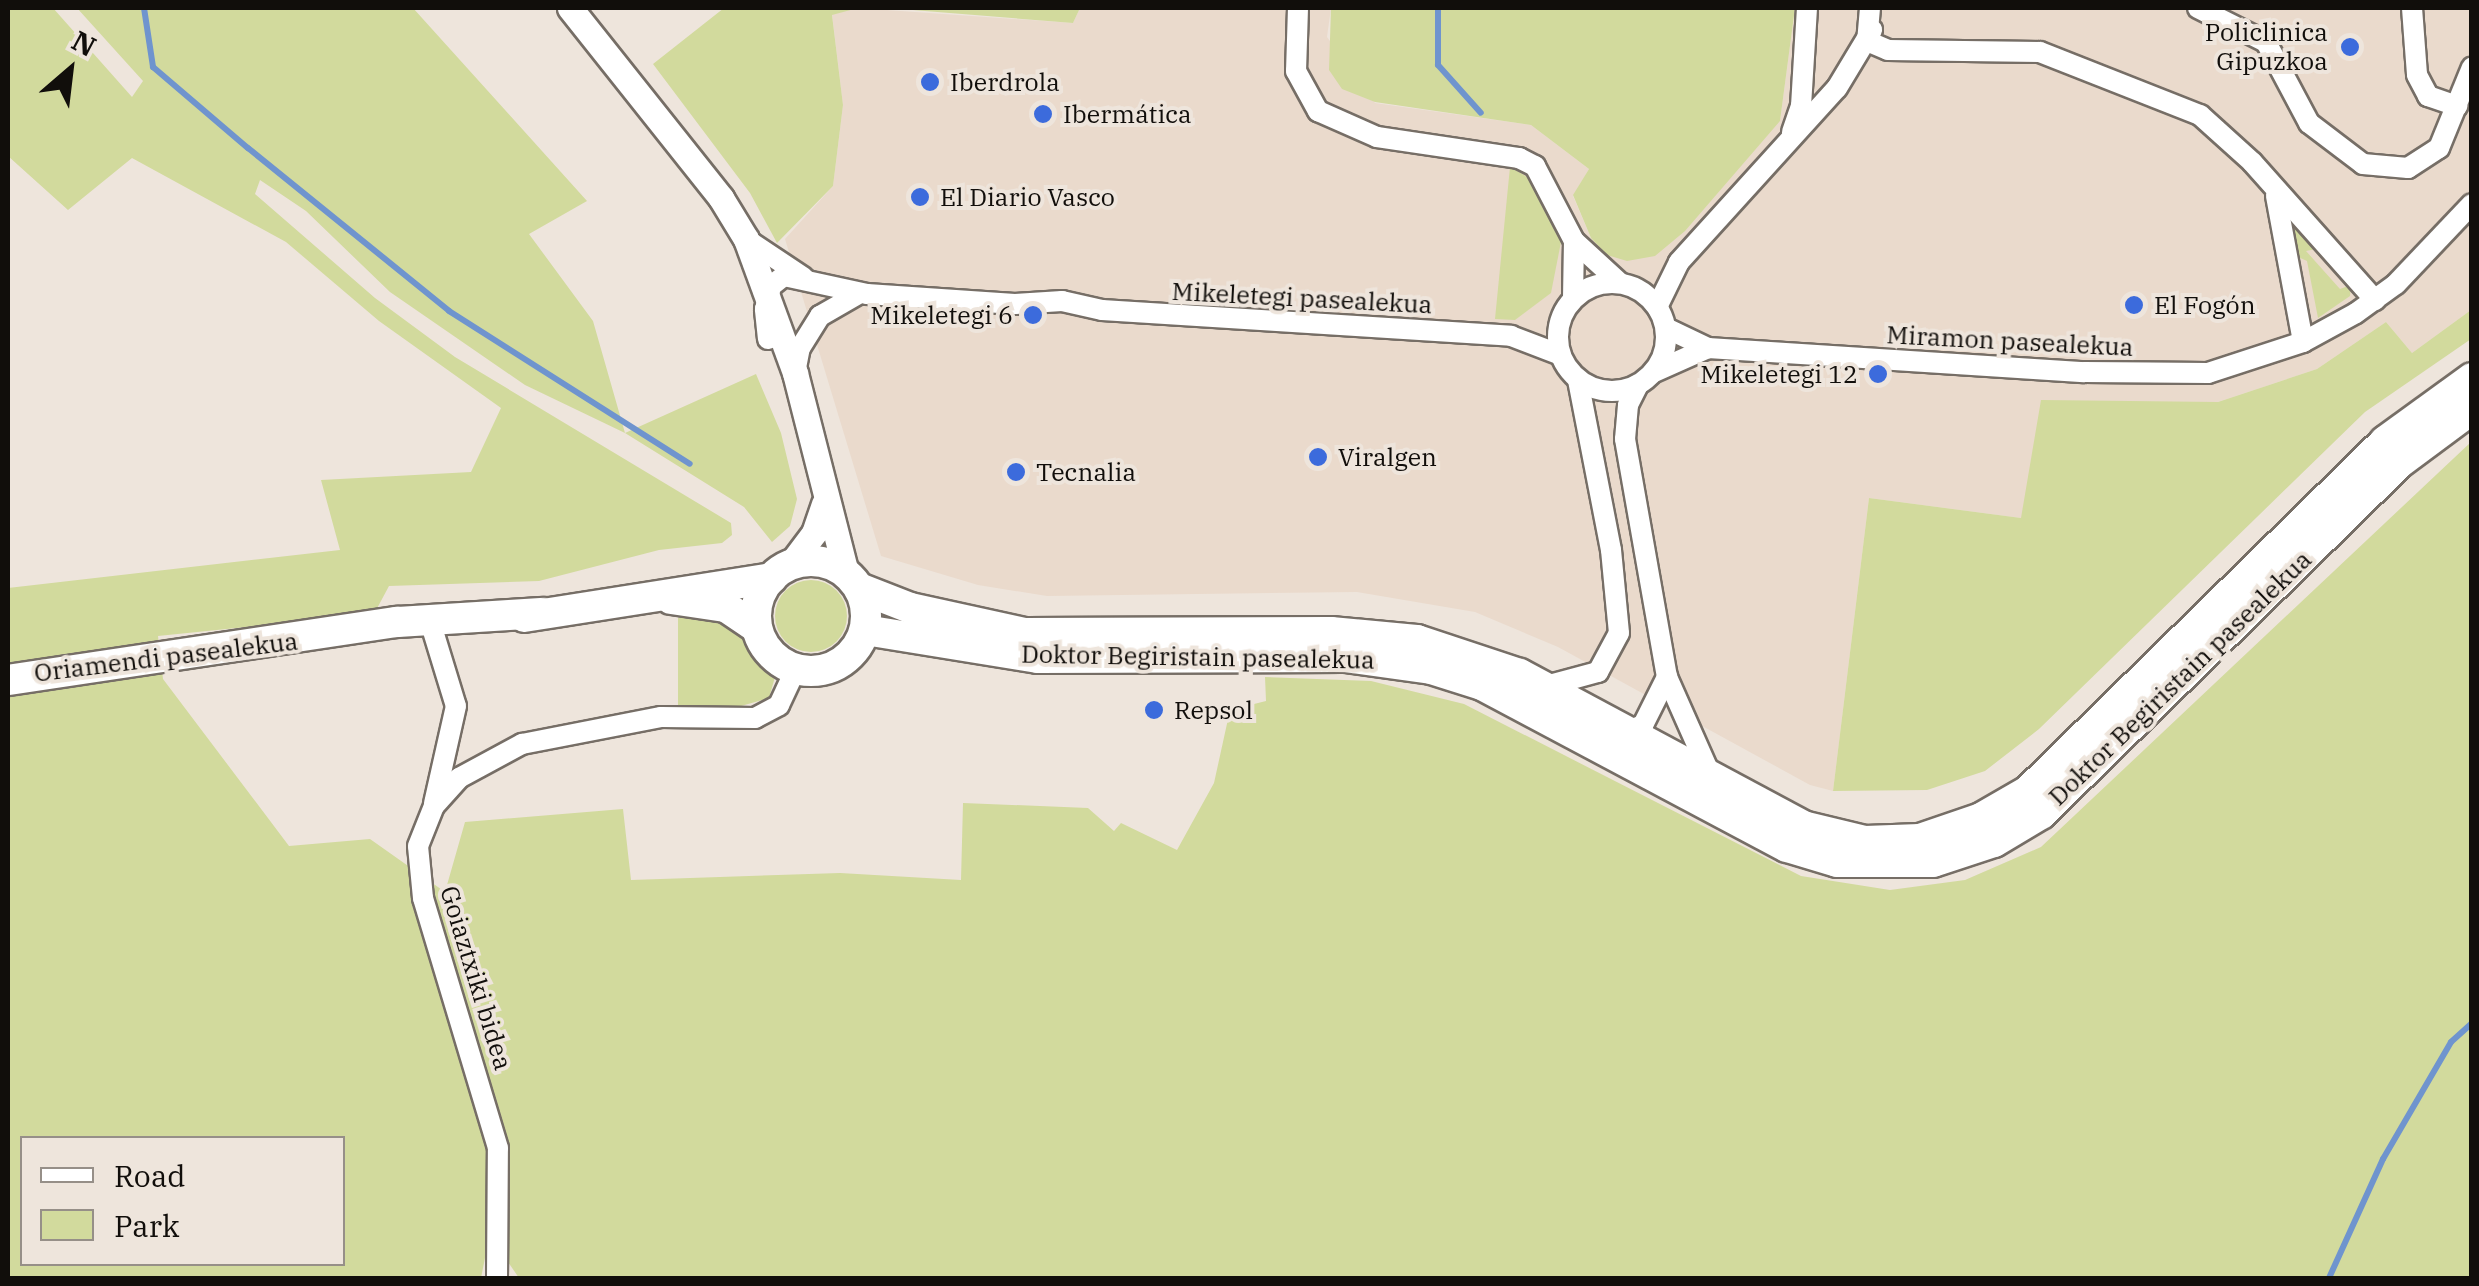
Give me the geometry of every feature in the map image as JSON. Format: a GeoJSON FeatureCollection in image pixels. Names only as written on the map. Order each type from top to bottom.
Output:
{"type":"FeatureCollection","features":[{"type":"Feature","properties":{"kind":"main road","name":"Doktor Begiristain pasealekua"},"geometry":{"type":"LineString","coordinates":[[865,630],[894,630],[1038,658],[1390,661],[1534,697],[1630,733],[1803,826],[1866,841],[1920,838],[1982,818],[2048,774],[2384,441],[2472,378]]}},
{"type":"Feature","properties":{"kind":"main road","name":"Doktor Begiristain pasealekua"},"geometry":{"type":"LineString","coordinates":[[1534,697],[1786,848],[1837,862],[1888,866],[1948,857],[1994,842],[2041,814],[2398,464],[2472,409]]}},
{"type":"Feature","properties":{"kind":"main road"},"geometry":{"type":"LineString","coordinates":[[757,628],[760,595],[781,572],[819,561],[910,608],[1025,633],[1330,632],[1417,640],[1466,652],[1534,697]]}},
{"type":"Feature","properties":{"kind":"main road","name":"Oriamendi pasealekua"},"geometry":{"type":"LineString","coordinates":[[8,680],[78,664],[325,637],[433,631],[664,598],[691,586],[781,572]]}},
{"type":"Feature","properties":{"kind":"main road"},"geometry":{"type":"LineString","coordinates":[[664,598],[726,607],[757,628],[774,657],[796,669],[835,666],[865,630],[853,581]]}},
{"type":"Feature","properties":{"kind":"main road","name":"Oriamendi pasealekua"},"geometry":{"type":"LineString","coordinates":[[325,637],[451,616],[542,613]]}},
{"type":"Feature","properties":{"kind":"street"},"geometry":{"type":"LineString","coordinates":[[552,8],[723,227],[768,339],[779,379],[801,416]]}},
{"type":"Feature","properties":{"kind":"street"},"geometry":{"type":"LineString","coordinates":[[570,8],[746,239],[795,373],[801,416],[824,504],[853,581]]}},
{"type":"Feature","properties":{"kind":"street"},"geometry":{"type":"LineString","coordinates":[[1298,8],[1296,71],[1318,111],[1376,136],[1519,158],[1543,178],[1574,241],[1658,307],[1666,328],[1646,378],[1628,405],[1626,439],[1667,677],[1712,778]]}},
{"type":"Feature","properties":{"kind":"street"},"geometry":{"type":"LineString","coordinates":[[1789,138],[1801,106],[1806,8]]}},
{"type":"Feature","properties":{"kind":"street"},"geometry":{"type":"LineString","coordinates":[[1867,40],[1870,8]]}},
{"type":"Feature","properties":{"kind":"street"},"geometry":{"type":"LineString","coordinates":[[1658,307],[1680,262],[1837,88],[1883,8]]}},
{"type":"Feature","properties":{"kind":"street"},"geometry":{"type":"LineString","coordinates":[[2198,8],[2266,42],[2309,123],[2363,164],[2408,168],[2424,161],[2438,148],[2472,67]]}},
{"type":"Feature","properties":{"kind":"street"},"geometry":{"type":"LineString","coordinates":[[2412,8],[2417,74],[2428,96],[2457,106]]}},
{"type":"Feature","properties":{"kind":"street"},"geometry":{"type":"LineString","coordinates":[[1867,40],[1888,50],[2040,52],[2200,115],[2252,162],[2276,194],[2375,300]]}},
{"type":"Feature","properties":{"kind":"street"},"geometry":{"type":"LineString","coordinates":[[2276,194],[2303,342]]}},
{"type":"Feature","properties":{"kind":"street","name":"Miramon pasealekua"},"geometry":{"type":"LineString","coordinates":[[1666,328],[1708,348],[2178,376],[2252,362],[2303,342],[2375,300],[2472,204]]}},
{"type":"Feature","properties":{"kind":"street","name":"Mikeletegi pasealekua"},"geometry":{"type":"LineString","coordinates":[[746,239],[808,280],[860,293],[1035,305],[1062,300],[1090,309],[1511,336],[1560,355]]}},
{"type":"Feature","properties":{"kind":"street"},"geometry":{"type":"LineString","coordinates":[[1534,697],[1598,672],[1619,633],[1611,550],[1578,380],[1560,355],[1574,241]]}},
{"type":"Feature","properties":{"kind":"street"},"geometry":{"type":"LineString","coordinates":[[1568,306],[1587,288],[1626,284],[1680,262]]}},
{"type":"Feature","properties":{"kind":"street"},"geometry":{"type":"LineString","coordinates":[[768,339],[770,297],[784,276],[808,280]]}},
{"type":"Feature","properties":{"kind":"street"},"geometry":{"type":"LineString","coordinates":[[795,373],[800,348],[820,316],[860,293]]}},
{"type":"Feature","properties":{"kind":"street","name":"Mikeletegi pasealekua"},"geometry":{"type":"LineString","coordinates":[[1511,336],[1568,306]]}},
{"type":"Feature","properties":{"kind":"street","name":"Miramon pasealekua"},"geometry":{"type":"LineString","coordinates":[[1646,378],[1708,348]]}},
{"type":"Feature","properties":{"kind":"street"},"geometry":{"type":"LineString","coordinates":[[1578,380],[1608,391],[1646,378]]}},
{"type":"Feature","properties":{"kind":"street"},"geometry":{"type":"LineString","coordinates":[[781,572],[814,533],[824,504]]}},
{"type":"Feature","properties":{"kind":"street"},"geometry":{"type":"LineString","coordinates":[[433,631],[456,706],[434,806]]}},
{"type":"Feature","properties":{"kind":"street","name":"Goiaztxiki bidea"},"geometry":{"type":"LineString","coordinates":[[498,1278],[498,1148],[424,898],[418,846],[434,806],[459,778],[522,744],[661,717],[754,718],[780,704],[796,669]]}},
{"type":"Feature","properties":{"kind":"street"},"geometry":{"type":"LineString","coordinates":[[1630,733],[1644,726],[1667,677]]}},
{"type":"Feature","properties":{"kind":"shaded area"},"geometry":{"type":"Polygon","coordinates":[[[858,8],[1073,23],[1080,8],[1331,8],[1327,37],[1375,103],[1531,125],[1589,169],[1573,196],[1591,238],[1780,121],[1795,8],[2471,8],[2471,310],[2412,353],[2386,322],[2317,369],[2218,402],[2151,405],[2021,518],[1869,498],[1833,791],[1810,785],[1558,647],[1475,612],[1357,592],[1047,596],[978,585],[881,556],[785,239],[833,186],[843,105],[832,14],[858,8]]]}},
{"type":"Feature","properties":{"kind":"green space"},"geometry":{"type":"Polygon","coordinates":[[[8,8],[53,8],[132,97],[143,81],[77,8],[413,8],[587,201],[529,234],[593,321],[625,433],[525,385],[390,292],[306,211],[260,180],[255,194],[375,298],[455,357],[731,523],[732,535],[722,543],[659,550],[539,581],[389,586],[374,614],[158,636],[163,679],[289,846],[370,839],[445,892],[465,822],[623,809],[631,880],[840,873],[961,880],[963,803],[1088,808],[1114,831],[1121,823],[1177,850],[1214,783],[1230,710],[1266,701],[1265,677],[1371,681],[1464,704],[1801,876],[1890,890],[1965,880],[2041,847],[2471,442],[2471,1278],[519,1278],[506,1259],[486,1253],[481,1278],[8,1278],[8,588],[340,550],[321,480],[471,472],[501,408],[379,321],[286,242],[132,158],[68,210],[8,156],[8,8]]]}},
{"type":"Feature","properties":{"kind":"green space"},"geometry":{"type":"Polygon","coordinates":[[[724,8],[858,8],[832,15],[843,105],[833,186],[777,243],[750,193],[653,64],[724,8]]]}},
{"type":"Feature","properties":{"kind":"green space"},"geometry":{"type":"Polygon","coordinates":[[[888,8],[1080,8],[1073,23],[888,8]]]}},
{"type":"Feature","properties":{"kind":"green space"},"geometry":{"type":"Polygon","coordinates":[[[1331,8],[1795,8],[1780,121],[1685,231],[1655,256],[1627,261],[1607,255],[1591,238],[1573,195],[1589,169],[1531,125],[1375,102],[1342,89],[1329,70],[1331,8]]]}},
{"type":"Feature","properties":{"kind":"green space"},"geometry":{"type":"Polygon","coordinates":[[[1510,167],[1534,181],[1561,242],[1551,293],[1515,320],[1495,319],[1510,167]]]}},
{"type":"Feature","properties":{"kind":"green space"},"geometry":{"type":"Polygon","coordinates":[[[2292,224],[2316,249],[2306,251],[2340,289],[2351,285],[2350,296],[2318,318],[2307,261],[2294,255],[2292,224]]]}},
{"type":"Feature","properties":{"kind":"green space"},"geometry":{"type":"Polygon","coordinates":[[[2471,310],[2471,339],[2365,412],[2039,729],[1985,771],[1927,790],[1833,791],[1869,498],[2021,518],[2041,400],[2218,402],[2317,369],[2386,322],[2412,353],[2471,310]]]}},
{"type":"Feature","properties":{"kind":"green space"},"geometry":{"type":"Polygon","coordinates":[[[756,374],[781,433],[797,499],[790,526],[772,542],[744,507],[625,433],[756,374]]]}},
{"type":"Feature","properties":{"kind":"green space"},"geometry":{"type":"Polygon","coordinates":[[[811,580],[825,582],[837,590],[845,602],[845,630],[837,642],[825,650],[811,652],[797,650],[785,642],[777,630],[775,616],[777,602],[785,590],[797,582],[811,580]]]}},
{"type":"Feature","properties":{"kind":"green space"},"geometry":{"type":"Polygon","coordinates":[[[696,614],[726,622],[742,638],[775,677],[769,698],[734,708],[678,705],[678,618],[696,614]]]}},
{"type":"Feature","properties":{"kind":"waterway"},"geometry":{"type":"LineString","coordinates":[[144,8],[153,67],[248,148],[449,311],[690,464]]}},
{"type":"Feature","properties":{"kind":"waterway"},"geometry":{"type":"LineString","coordinates":[[1438,8],[1438,65],[1481,113]]}},
{"type":"Feature","properties":{"kind":"waterway"},"geometry":{"type":"LineString","coordinates":[[2329,1278],[2383,1159],[2451,1042],[2472,1023]]}},
{"type":"Feature","properties":{"kind":"place","name":"Policlinica Gipuzkoa"},"geometry":{"type":"Point","coordinates":[2350,47]}},
{"type":"Feature","properties":{"kind":"place","name":"Iberdrola"},"geometry":{"type":"Point","coordinates":[930,82]}},
{"type":"Feature","properties":{"kind":"place","name":"Ibermática"},"geometry":{"type":"Point","coordinates":[1043,114]}},
{"type":"Feature","properties":{"kind":"place","name":"El Diario Vasco"},"geometry":{"type":"Point","coordinates":[920,197]}},
{"type":"Feature","properties":{"kind":"place","name":"El Fogón"},"geometry":{"type":"Point","coordinates":[2134,305]}},
{"type":"Feature","properties":{"kind":"place","name":"Mikeletegi 6"},"geometry":{"type":"Point","coordinates":[1033,315]}},
{"type":"Feature","properties":{"kind":"place","name":"Mikeletegi 12"},"geometry":{"type":"Point","coordinates":[1878,374]}},
{"type":"Feature","properties":{"kind":"place","name":"Viralgen"},"geometry":{"type":"Point","coordinates":[1318,457]}},
{"type":"Feature","properties":{"kind":"place","name":"Tecnalia"},"geometry":{"type":"Point","coordinates":[1016,472]}},
{"type":"Feature","properties":{"kind":"place","name":"Repsol"},"geometry":{"type":"Point","coordinates":[1154,710]}}]}
